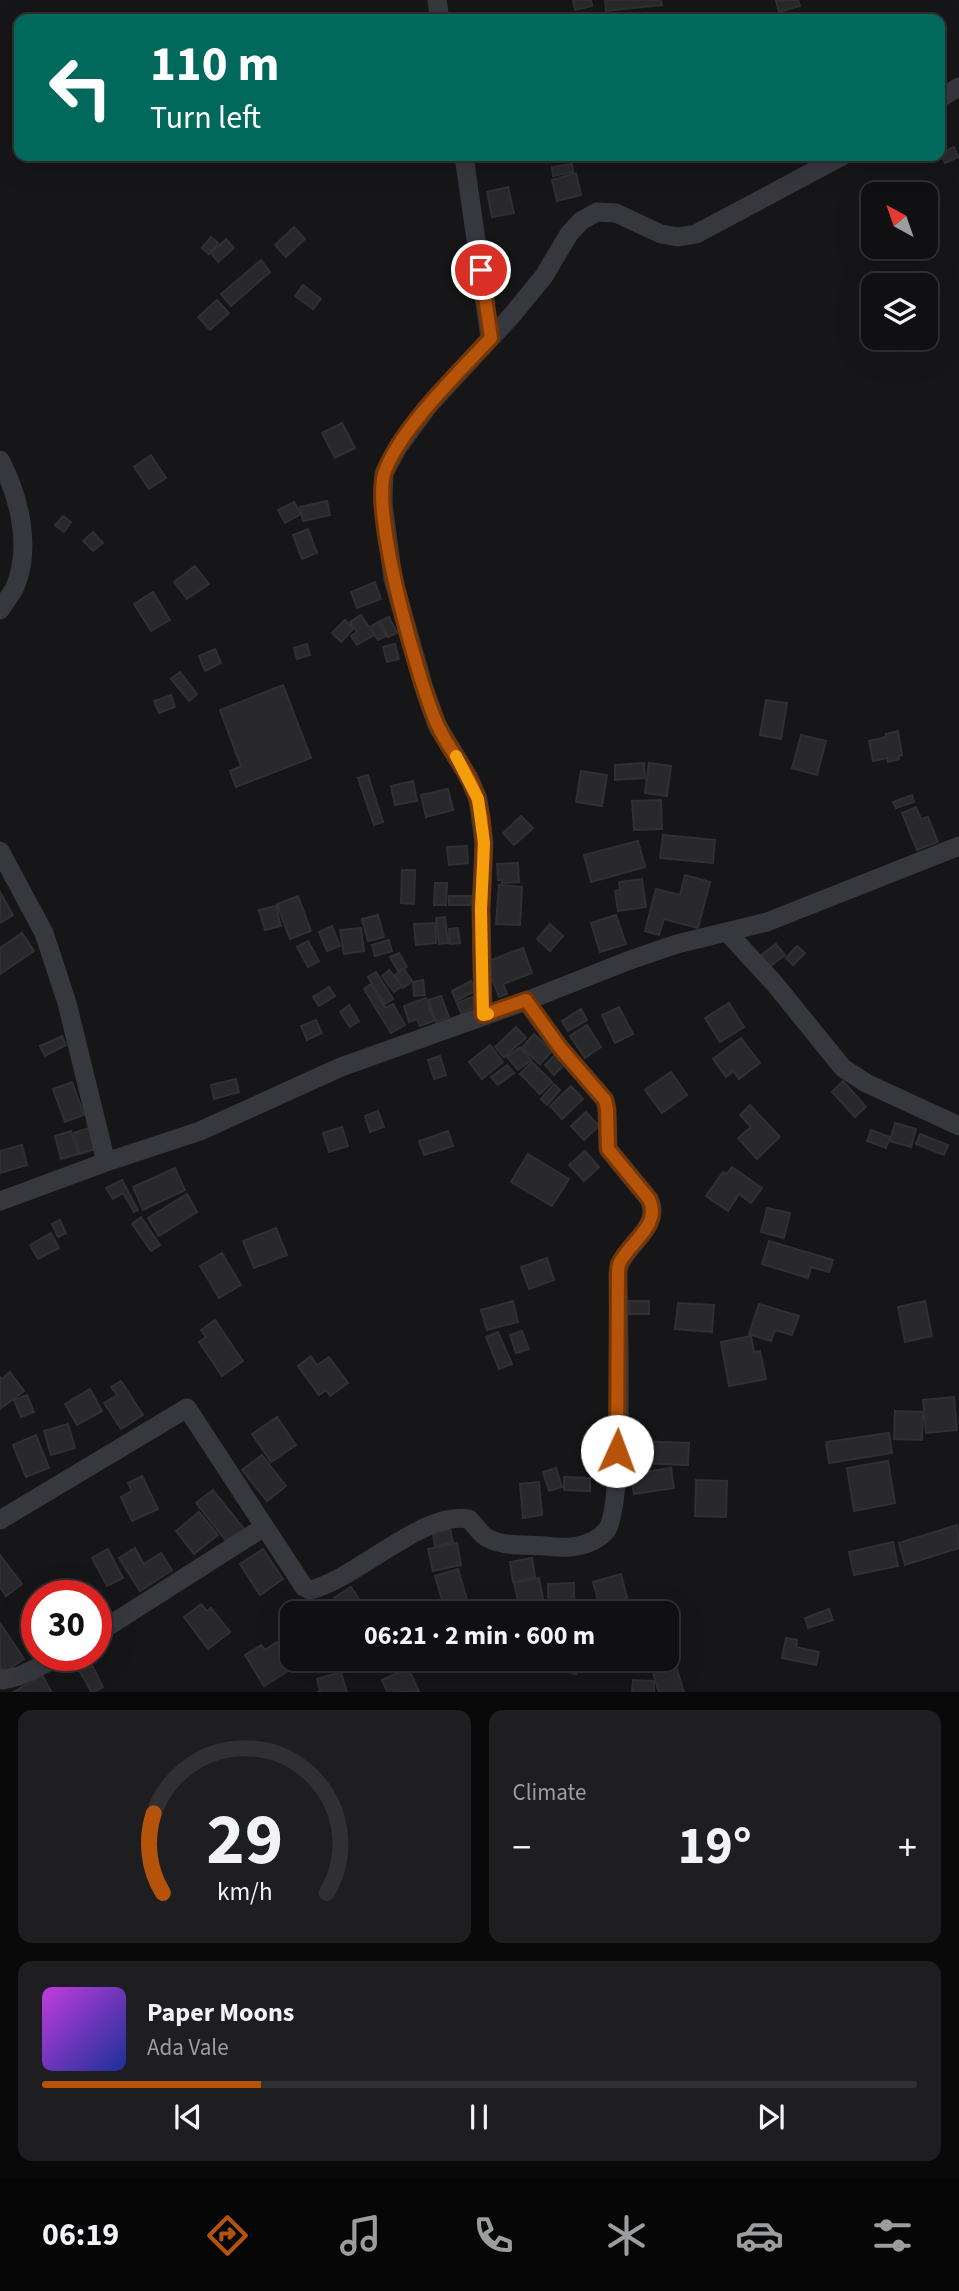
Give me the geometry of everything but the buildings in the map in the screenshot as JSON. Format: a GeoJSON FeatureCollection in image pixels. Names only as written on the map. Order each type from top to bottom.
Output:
{"type":"FeatureCollection","features":[{"type":"Feature","properties":{"kind":"street"},"geometry":{"type":"LineString","coordinates":[[465,161],[491,338]]}},
{"type":"Feature","properties":{"kind":"street"},"geometry":{"type":"LineString","coordinates":[[483,1015],[481,909],[484,843],[478,799],[469,778],[437,725],[424,688],[393,579],[383,503],[384,473],[398,447],[429,405],[544,276],[569,234],[581,221],[597,212],[616,213],[661,234],[678,237],[696,234],[833,161]]}},
{"type":"Feature","properties":{"kind":"street"},"geometry":{"type":"LineString","coordinates":[[0,460],[12,483],[23,548],[15,586],[0,610]]}},
{"type":"Feature","properties":{"kind":"street"},"geometry":{"type":"LineString","coordinates":[[0,1201],[106,1161],[200,1131],[341,1067],[677,944],[767,922],[959,846]]}},
{"type":"Feature","properties":{"kind":"street"},"geometry":{"type":"LineString","coordinates":[[0,851],[44,933],[66,1003],[106,1161]]}},
{"type":"Feature","properties":{"kind":"street"},"geometry":{"type":"LineString","coordinates":[[727,932],[774,983],[843,1068],[866,1083],[959,1126]]}},
{"type":"Feature","properties":{"kind":"street"},"geometry":{"type":"LineString","coordinates":[[0,1520],[187,1408],[304,1587],[310,1590],[346,1574],[422,1529],[453,1519],[469,1519],[484,1536],[496,1541],[566,1549],[591,1542],[606,1531],[613,1514],[617,1474],[618,1276],[620,1264],[650,1224],[653,1208],[649,1199],[608,1149],[605,1100],[561,1049],[526,1000]]}},
{"type":"Feature","properties":{"kind":"street"},"geometry":{"type":"LineString","coordinates":[[112,1624],[264,1527]]}},
{"type":"Feature","properties":{"kind":"street"},"geometry":{"type":"LineString","coordinates":[[0,1678],[3,1680],[30,1671]]}},
{"type":"Feature","properties":{"kind":"slow traffic"},"geometry":{"type":"LineString","coordinates":[[456,756],[478,799],[484,843],[481,909],[483,1015],[488,1014]]}},
{"type":"Feature","properties":{"kind":"route"},"geometry":{"type":"LineString","coordinates":[[481,270],[491,338],[429,405],[398,447],[384,473],[383,503],[393,579],[424,688],[437,725],[469,778],[478,799],[484,843],[481,909],[483,1015],[526,1000],[561,1049],[605,1100],[608,1149],[649,1199],[653,1208],[650,1224],[620,1264],[618,1276],[617,1451]]}}]}
